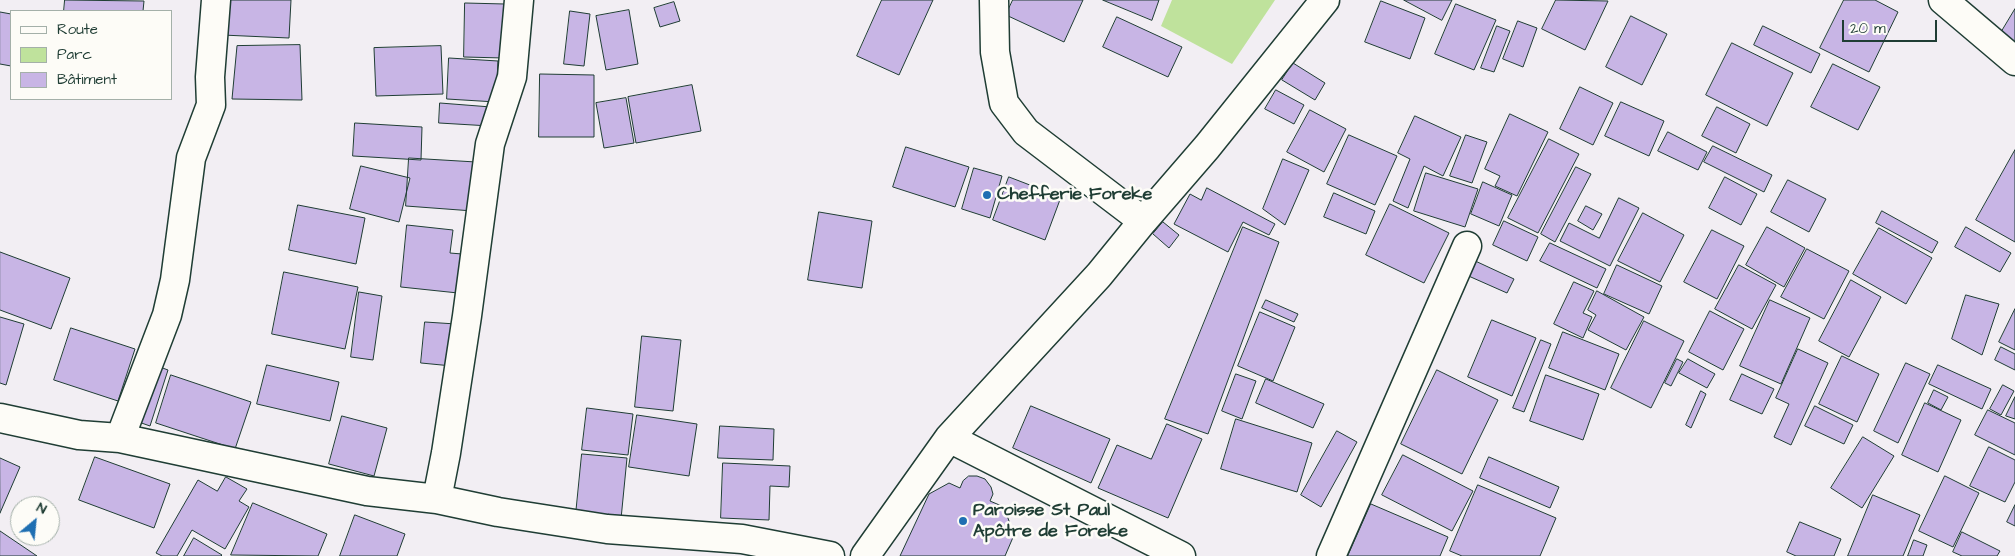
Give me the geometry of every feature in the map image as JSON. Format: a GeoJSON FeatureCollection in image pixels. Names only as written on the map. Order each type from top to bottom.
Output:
{"type":"FeatureCollection","features":[{"type":"Feature","properties":{"kind":"street"},"geometry":{"type":"LineString","coordinates":[[120,438],[167,315],[175,280],[191,158],[211,105],[210,77],[216,0]]}},
{"type":"Feature","properties":{"kind":"street"},"geometry":{"type":"LineString","coordinates":[[437,499],[467,316],[490,144],[512,77],[519,0]]}},
{"type":"Feature","properties":{"kind":"street"},"geometry":{"type":"LineString","coordinates":[[994,0],[995,52],[1004,103],[1026,132],[1142,221]]}},
{"type":"Feature","properties":{"kind":"street"},"geometry":{"type":"LineString","coordinates":[[865,556],[949,438],[1099,275],[1142,221],[1207,147],[1324,0]]}},
{"type":"Feature","properties":{"kind":"street"},"geometry":{"type":"LineString","coordinates":[[1943,0],[2015,61]]}},
{"type":"Feature","properties":{"kind":"street"},"geometry":{"type":"LineString","coordinates":[[1331,556],[1467,246]]}},
{"type":"Feature","properties":{"kind":"street"},"geometry":{"type":"LineString","coordinates":[[0,418],[79,435],[120,438],[367,491],[437,499],[498,512],[608,529],[742,539],[830,556]]}},
{"type":"Feature","properties":{"kind":"street"},"geometry":{"type":"LineString","coordinates":[[949,438],[1181,556]]}},
{"type":"Feature","properties":{"kind":"green space"},"geometry":{"type":"Polygon","coordinates":[[[1172,0],[1275,0],[1232,64],[1161,26],[1172,0]]]}},
{"type":"Feature","properties":{"kind":"building"},"geometry":{"type":"Polygon","coordinates":[[[65,0],[144,1],[143,10],[64,10],[65,0]]]}},
{"type":"Feature","properties":{"kind":"building"},"geometry":{"type":"Polygon","coordinates":[[[223,0],[291,0],[289,38],[222,35],[223,0]]]}},
{"type":"Feature","properties":{"kind":"building"},"geometry":{"type":"Polygon","coordinates":[[[882,0],[933,0],[899,75],[857,56],[882,0]]]}},
{"type":"Feature","properties":{"kind":"building"},"geometry":{"type":"Polygon","coordinates":[[[1013,0],[1083,0],[1064,42],[1006,15],[1013,0]]]}},
{"type":"Feature","properties":{"kind":"building"},"geometry":{"type":"Polygon","coordinates":[[[1103,0],[1159,0],[1152,20],[1103,0]]]}},
{"type":"Feature","properties":{"kind":"building"},"geometry":{"type":"Polygon","coordinates":[[[1404,0],[1452,0],[1442,20],[1404,0]]]}},
{"type":"Feature","properties":{"kind":"building"},"geometry":{"type":"Polygon","coordinates":[[[1556,0],[1608,1],[1585,50],[1542,29],[1556,0]]]}},
{"type":"Feature","properties":{"kind":"building"},"geometry":{"type":"Polygon","coordinates":[[[1844,0],[1875,0],[1898,12],[1869,72],[1820,48],[1844,0]]]}},
{"type":"Feature","properties":{"kind":"building"},"geometry":{"type":"Polygon","coordinates":[[[1381,1],[1425,18],[1410,59],[1365,42],[1381,1]]]}},
{"type":"Feature","properties":{"kind":"building"},"geometry":{"type":"Polygon","coordinates":[[[674,2],[680,21],[660,27],[654,8],[674,2]]]}},
{"type":"Feature","properties":{"kind":"building"},"geometry":{"type":"Polygon","coordinates":[[[465,3],[505,4],[504,58],[464,57],[465,3]]]}},
{"type":"Feature","properties":{"kind":"building"},"geometry":{"type":"Polygon","coordinates":[[[1456,4],[1496,20],[1474,70],[1435,54],[1456,4]]]}},
{"type":"Feature","properties":{"kind":"building"},"geometry":{"type":"Polygon","coordinates":[[[2015,9],[2015,45],[1999,36],[2015,9]]]}},
{"type":"Feature","properties":{"kind":"building"},"geometry":{"type":"Polygon","coordinates":[[[629,10],[638,64],[606,70],[596,16],[629,10]]]}},
{"type":"Feature","properties":{"kind":"building"},"geometry":{"type":"Polygon","coordinates":[[[570,11],[590,14],[584,66],[564,64],[570,11]]]}},
{"type":"Feature","properties":{"kind":"building"},"geometry":{"type":"Polygon","coordinates":[[[0,12],[10,14],[10,66],[0,64],[0,12]]]}},
{"type":"Feature","properties":{"kind":"building"},"geometry":{"type":"Polygon","coordinates":[[[1631,16],[1667,34],[1642,85],[1606,67],[1631,16]]]}},
{"type":"Feature","properties":{"kind":"building"},"geometry":{"type":"Polygon","coordinates":[[[1117,17],[1182,47],[1168,77],[1103,47],[1117,17]]]}},
{"type":"Feature","properties":{"kind":"building"},"geometry":{"type":"Polygon","coordinates":[[[1518,21],[1537,28],[1523,67],[1503,59],[1518,21]]]}},
{"type":"Feature","properties":{"kind":"building"},"geometry":{"type":"Polygon","coordinates":[[[1497,26],[1510,31],[1494,72],[1481,68],[1497,26]]]}},
{"type":"Feature","properties":{"kind":"building"},"geometry":{"type":"Polygon","coordinates":[[[1763,26],[1820,54],[1811,73],[1754,45],[1763,26]]]}},
{"type":"Feature","properties":{"kind":"building"},"geometry":{"type":"Polygon","coordinates":[[[1732,43],[1793,73],[1767,126],[1706,95],[1732,43]]]}},
{"type":"Feature","properties":{"kind":"building"},"geometry":{"type":"Polygon","coordinates":[[[300,45],[302,100],[232,99],[237,46],[300,45]]]}},
{"type":"Feature","properties":{"kind":"building"},"geometry":{"type":"Polygon","coordinates":[[[441,46],[443,94],[376,96],[374,48],[441,46]]]}},
{"type":"Feature","properties":{"kind":"building"},"geometry":{"type":"Polygon","coordinates":[[[449,58],[498,61],[496,102],[447,99],[449,58]]]}},
{"type":"Feature","properties":{"kind":"building"},"geometry":{"type":"Polygon","coordinates":[[[1293,63],[1325,83],[1315,100],[1282,80],[1293,63]]]}},
{"type":"Feature","properties":{"kind":"building"},"geometry":{"type":"Polygon","coordinates":[[[1833,64],[1880,87],[1858,130],[1811,107],[1833,64]]]}},
{"type":"Feature","properties":{"kind":"building"},"geometry":{"type":"Polygon","coordinates":[[[540,74],[594,75],[594,137],[539,137],[540,74]]]}},
{"type":"Feature","properties":{"kind":"building"},"geometry":{"type":"Polygon","coordinates":[[[692,85],[701,131],[636,143],[628,97],[692,85]]]}},
{"type":"Feature","properties":{"kind":"building"},"geometry":{"type":"Polygon","coordinates":[[[1580,87],[1613,103],[1593,145],[1560,129],[1580,87]]]}},
{"type":"Feature","properties":{"kind":"building"},"geometry":{"type":"Polygon","coordinates":[[[1276,90],[1304,105],[1294,124],[1265,109],[1276,90]]]}},
{"type":"Feature","properties":{"kind":"building"},"geometry":{"type":"Polygon","coordinates":[[[626,98],[634,143],[604,148],[596,103],[626,98]]]}},
{"type":"Feature","properties":{"kind":"building"},"geometry":{"type":"Polygon","coordinates":[[[1621,102],[1664,121],[1649,156],[1605,136],[1621,102]]]}},
{"type":"Feature","properties":{"kind":"building"},"geometry":{"type":"Polygon","coordinates":[[[440,103],[491,107],[490,126],[439,123],[440,103]]]}},
{"type":"Feature","properties":{"kind":"building"},"geometry":{"type":"Polygon","coordinates":[[[1717,107],[1750,124],[1736,153],[1702,136],[1717,107]]]}},
{"type":"Feature","properties":{"kind":"building"},"geometry":{"type":"Polygon","coordinates":[[[1310,110],[1346,129],[1324,172],[1287,152],[1310,110]]]}},
{"type":"Feature","properties":{"kind":"building"},"geometry":{"type":"Polygon","coordinates":[[[1510,114],[1548,132],[1517,196],[1495,186],[1500,176],[1485,169],[1510,114]]]}},
{"type":"Feature","properties":{"kind":"building"},"geometry":{"type":"Polygon","coordinates":[[[1415,116],[1461,137],[1443,176],[1424,166],[1408,208],[1393,201],[1410,159],[1398,153],[1415,116]]]}},
{"type":"Feature","properties":{"kind":"building"},"geometry":{"type":"Polygon","coordinates":[[[355,123],[422,127],[421,160],[353,156],[355,123]]]}},
{"type":"Feature","properties":{"kind":"building"},"geometry":{"type":"Polygon","coordinates":[[[1668,132],[1707,152],[1698,170],[1658,151],[1668,132]]]}},
{"type":"Feature","properties":{"kind":"building"},"geometry":{"type":"Polygon","coordinates":[[[1349,135],[1397,156],[1375,205],[1327,184],[1349,135]]]}},
{"type":"Feature","properties":{"kind":"building"},"geometry":{"type":"Polygon","coordinates":[[[1466,135],[1487,142],[1472,183],[1450,176],[1466,135]]]}},
{"type":"Feature","properties":{"kind":"building"},"geometry":{"type":"Polygon","coordinates":[[[1549,139],[1579,154],[1538,233],[1508,218],[1549,139]]]}},
{"type":"Feature","properties":{"kind":"building"},"geometry":{"type":"Polygon","coordinates":[[[1713,146],[1772,175],[1764,192],[1704,162],[1713,146]]]}},
{"type":"Feature","properties":{"kind":"building"},"geometry":{"type":"Polygon","coordinates":[[[906,147],[969,167],[955,207],[893,187],[906,147]]]}},
{"type":"Feature","properties":{"kind":"building"},"geometry":{"type":"Polygon","coordinates":[[[2015,150],[2015,242],[1976,220],[2015,150]]]}},
{"type":"Feature","properties":{"kind":"building"},"geometry":{"type":"Polygon","coordinates":[[[409,158],[476,162],[473,211],[406,206],[409,158]]]}},
{"type":"Feature","properties":{"kind":"building"},"geometry":{"type":"Polygon","coordinates":[[[1283,159],[1309,170],[1285,225],[1263,209],[1283,159]]]}},
{"type":"Feature","properties":{"kind":"building"},"geometry":{"type":"Polygon","coordinates":[[[361,166],[410,178],[399,222],[350,209],[361,166]]]}},
{"type":"Feature","properties":{"kind":"building"},"geometry":{"type":"Polygon","coordinates":[[[1576,167],[1591,174],[1555,242],[1541,234],[1576,167]]]}},
{"type":"Feature","properties":{"kind":"building"},"geometry":{"type":"Polygon","coordinates":[[[974,168],[1002,176],[990,218],[962,209],[974,168]]]}},
{"type":"Feature","properties":{"kind":"building"},"geometry":{"type":"Polygon","coordinates":[[[1426,173],[1478,189],[1465,227],[1414,211],[1426,173]]]}},
{"type":"Feature","properties":{"kind":"building"},"geometry":{"type":"Polygon","coordinates":[[[1009,177],[1061,197],[1045,240],[993,220],[1009,177]]]}},
{"type":"Feature","properties":{"kind":"building"},"geometry":{"type":"Polygon","coordinates":[[[1725,177],[1757,194],[1741,225],[1709,208],[1725,177]]]}},
{"type":"Feature","properties":{"kind":"building"},"geometry":{"type":"Polygon","coordinates":[[[1788,180],[1826,199],[1809,232],[1771,212],[1788,180]]]}},
{"type":"Feature","properties":{"kind":"building"},"geometry":{"type":"Polygon","coordinates":[[[1483,182],[1512,195],[1499,226],[1471,214],[1483,182]]]}},
{"type":"Feature","properties":{"kind":"building"},"geometry":{"type":"Polygon","coordinates":[[[1207,188],[1275,224],[1269,235],[1243,222],[1228,252],[1174,224],[1190,194],[1201,200],[1207,188]]]}},
{"type":"Feature","properties":{"kind":"building"},"geometry":{"type":"Polygon","coordinates":[[[1334,193],[1375,211],[1366,234],[1324,217],[1334,193]]]}},
{"type":"Feature","properties":{"kind":"building"},"geometry":{"type":"Polygon","coordinates":[[[1619,198],[1639,208],[1610,266],[1560,241],[1569,223],[1599,238],[1619,198]]]}},
{"type":"Feature","properties":{"kind":"building"},"geometry":{"type":"Polygon","coordinates":[[[1390,204],[1449,233],[1424,283],[1366,255],[1390,204]]]}},
{"type":"Feature","properties":{"kind":"building"},"geometry":{"type":"Polygon","coordinates":[[[298,205],[365,218],[356,264],[289,250],[298,205]]]}},
{"type":"Feature","properties":{"kind":"building"},"geometry":{"type":"Polygon","coordinates":[[[1586,206],[1602,214],[1593,230],[1578,221],[1586,206]]]}},
{"type":"Feature","properties":{"kind":"building"},"geometry":{"type":"Polygon","coordinates":[[[1882,211],[1938,242],[1932,253],[1876,223],[1882,211]]]}},
{"type":"Feature","properties":{"kind":"building"},"geometry":{"type":"Polygon","coordinates":[[[819,212],[872,221],[862,288],[808,280],[819,212]]]}},
{"type":"Feature","properties":{"kind":"building"},"geometry":{"type":"Polygon","coordinates":[[[1643,213],[1684,235],[1660,282],[1618,261],[1643,213]]]}},
{"type":"Feature","properties":{"kind":"building"},"geometry":{"type":"Polygon","coordinates":[[[1504,221],[1538,237],[1527,261],[1493,245],[1504,221]]]}},
{"type":"Feature","properties":{"kind":"building"},"geometry":{"type":"Polygon","coordinates":[[[1163,222],[1179,235],[1169,248],[1153,234],[1163,222]]]}},
{"type":"Feature","properties":{"kind":"building"},"geometry":{"type":"Polygon","coordinates":[[[407,225],[453,230],[450,253],[462,254],[458,293],[401,287],[407,225]]]}},
{"type":"Feature","properties":{"kind":"building"},"geometry":{"type":"Polygon","coordinates":[[[1243,227],[1279,242],[1208,434],[1165,419],[1243,227]]]}},
{"type":"Feature","properties":{"kind":"building"},"geometry":{"type":"Polygon","coordinates":[[[1767,227],[1805,248],[1784,287],[1746,265],[1767,227]]]}},
{"type":"Feature","properties":{"kind":"building"},"geometry":{"type":"Polygon","coordinates":[[[1966,227],[2011,253],[2000,272],[1955,247],[1966,227]]]}},
{"type":"Feature","properties":{"kind":"building"},"geometry":{"type":"Polygon","coordinates":[[[1879,228],[1932,258],[1906,304],[1853,274],[1879,228]]]}},
{"type":"Feature","properties":{"kind":"building"},"geometry":{"type":"Polygon","coordinates":[[[1712,230],[1744,246],[1717,299],[1684,282],[1712,230]]]}},
{"type":"Feature","properties":{"kind":"building"},"geometry":{"type":"Polygon","coordinates":[[[1550,243],[1606,269],[1597,288],[1540,261],[1550,243]]]}},
{"type":"Feature","properties":{"kind":"building"},"geometry":{"type":"Polygon","coordinates":[[[1807,249],[1849,271],[1824,319],[1781,297],[1807,249]]]}},
{"type":"Feature","properties":{"kind":"building"},"geometry":{"type":"Polygon","coordinates":[[[0,252],[70,278],[51,329],[0,310],[0,252]]]}},
{"type":"Feature","properties":{"kind":"building"},"geometry":{"type":"Polygon","coordinates":[[[1471,259],[1514,279],[1507,293],[1464,274],[1471,259]]]}},
{"type":"Feature","properties":{"kind":"building"},"geometry":{"type":"Polygon","coordinates":[[[1617,265],[1662,286],[1649,314],[1604,294],[1617,265]]]}},
{"type":"Feature","properties":{"kind":"building"},"geometry":{"type":"Polygon","coordinates":[[[1739,265],[1776,285],[1752,329],[1715,309],[1739,265]]]}},
{"type":"Feature","properties":{"kind":"building"},"geometry":{"type":"Polygon","coordinates":[[[284,272],[358,287],[345,349],[272,334],[284,272]]]}},
{"type":"Feature","properties":{"kind":"building"},"geometry":{"type":"Polygon","coordinates":[[[1851,280],[1881,297],[1849,357],[1819,341],[1851,280]]]}},
{"type":"Feature","properties":{"kind":"building"},"geometry":{"type":"Polygon","coordinates":[[[1574,282],[1594,291],[1583,313],[1592,317],[1583,338],[1554,324],[1574,282]]]}},
{"type":"Feature","properties":{"kind":"building"},"geometry":{"type":"Polygon","coordinates":[[[1597,291],[1644,317],[1626,350],[1588,330],[1596,315],[1588,310],[1597,291]]]}},
{"type":"Feature","properties":{"kind":"building"},"geometry":{"type":"Polygon","coordinates":[[[359,292],[382,296],[373,360],[351,357],[359,292]]]}},
{"type":"Feature","properties":{"kind":"building"},"geometry":{"type":"Polygon","coordinates":[[[1966,295],[1999,304],[1982,355],[1952,339],[1966,295]]]}},
{"type":"Feature","properties":{"kind":"building"},"geometry":{"type":"Polygon","coordinates":[[[1266,300],[1298,314],[1294,322],[1262,308],[1266,300]]]}},
{"type":"Feature","properties":{"kind":"building"},"geometry":{"type":"Polygon","coordinates":[[[1770,300],[1810,318],[1781,384],[1740,366],[1770,300]]]}},
{"type":"Feature","properties":{"kind":"building"},"geometry":{"type":"Polygon","coordinates":[[[2015,309],[2015,350],[1999,342],[2015,309]]]}},
{"type":"Feature","properties":{"kind":"building"},"geometry":{"type":"Polygon","coordinates":[[[1710,311],[1744,329],[1723,370],[1689,352],[1710,311]]]}},
{"type":"Feature","properties":{"kind":"building"},"geometry":{"type":"Polygon","coordinates":[[[1260,312],[1295,327],[1273,381],[1238,366],[1260,312]]]}},
{"type":"Feature","properties":{"kind":"building"},"geometry":{"type":"Polygon","coordinates":[[[0,317],[24,324],[6,385],[0,383],[0,317]]]}},
{"type":"Feature","properties":{"kind":"building"},"geometry":{"type":"Polygon","coordinates":[[[1492,320],[1536,338],[1512,396],[1468,377],[1492,320]]]}},
{"type":"Feature","properties":{"kind":"building"},"geometry":{"type":"Polygon","coordinates":[[[1644,321],[1684,341],[1651,408],[1611,388],[1644,321]]]}},
{"type":"Feature","properties":{"kind":"building"},"geometry":{"type":"Polygon","coordinates":[[[425,322],[456,324],[452,366],[421,363],[425,322]]]}},
{"type":"Feature","properties":{"kind":"building"},"geometry":{"type":"Polygon","coordinates":[[[71,328],[135,349],[118,401],[54,380],[71,328]]]}},
{"type":"Feature","properties":{"kind":"building"},"geometry":{"type":"Polygon","coordinates":[[[1563,332],[1619,354],[1605,390],[1549,368],[1563,332]]]}},
{"type":"Feature","properties":{"kind":"building"},"geometry":{"type":"Polygon","coordinates":[[[642,336],[681,340],[673,411],[635,407],[642,336]]]}},
{"type":"Feature","properties":{"kind":"building"},"geometry":{"type":"Polygon","coordinates":[[[1541,340],[1551,344],[1524,412],[1513,408],[1541,340]]]}},
{"type":"Feature","properties":{"kind":"building"},"geometry":{"type":"Polygon","coordinates":[[[2001,347],[2015,354],[2015,370],[1995,360],[2001,347]]]}},
{"type":"Feature","properties":{"kind":"building"},"geometry":{"type":"Polygon","coordinates":[[[1798,349],[1828,363],[1791,445],[1774,437],[1789,404],[1776,398],[1798,349]]]}},
{"type":"Feature","properties":{"kind":"building"},"geometry":{"type":"Polygon","coordinates":[[[1842,356],[1879,374],[1857,422],[1819,404],[1842,356]]]}},
{"type":"Feature","properties":{"kind":"building"},"geometry":{"type":"Polygon","coordinates":[[[1677,359],[1683,362],[1671,386],[1665,383],[1677,359]]]}},
{"type":"Feature","properties":{"kind":"building"},"geometry":{"type":"Polygon","coordinates":[[[1688,359],[1715,374],[1707,388],[1679,373],[1688,359]]]}},
{"type":"Feature","properties":{"kind":"building"},"geometry":{"type":"Polygon","coordinates":[[[1906,363],[1930,374],[1898,443],[1874,431],[1906,363]]]}},
{"type":"Feature","properties":{"kind":"building"},"geometry":{"type":"Polygon","coordinates":[[[152,364],[168,370],[150,426],[133,420],[152,364]]]}},
{"type":"Feature","properties":{"kind":"building"},"geometry":{"type":"Polygon","coordinates":[[[267,365],[339,382],[330,421],[257,404],[267,365]]]}},
{"type":"Feature","properties":{"kind":"building"},"geometry":{"type":"Polygon","coordinates":[[[1938,365],[1991,389],[1982,409],[1929,384],[1938,365]]]}},
{"type":"Feature","properties":{"kind":"building"},"geometry":{"type":"Polygon","coordinates":[[[1437,370],[1498,400],[1462,474],[1401,444],[1437,370]]]}},
{"type":"Feature","properties":{"kind":"building"},"geometry":{"type":"Polygon","coordinates":[[[1236,374],[1256,381],[1242,419],[1222,411],[1236,374]]]}},
{"type":"Feature","properties":{"kind":"building"},"geometry":{"type":"Polygon","coordinates":[[[1742,374],[1774,389],[1762,414],[1730,400],[1742,374]]]}},
{"type":"Feature","properties":{"kind":"building"},"geometry":{"type":"Polygon","coordinates":[[[171,375],[251,402],[235,449],[156,423],[171,375]]]}},
{"type":"Feature","properties":{"kind":"building"},"geometry":{"type":"Polygon","coordinates":[[[1546,375],[1599,394],[1583,440],[1530,421],[1546,375]]]}},
{"type":"Feature","properties":{"kind":"building"},"geometry":{"type":"Polygon","coordinates":[[[1266,379],[1324,404],[1313,428],[1256,403],[1266,379]]]}},
{"type":"Feature","properties":{"kind":"building"},"geometry":{"type":"Polygon","coordinates":[[[2003,385],[2014,391],[2001,415],[1990,409],[2003,385]]]}},
{"type":"Feature","properties":{"kind":"building"},"geometry":{"type":"Polygon","coordinates":[[[1934,390],[1948,397],[1941,410],[1928,403],[1934,390]]]}},
{"type":"Feature","properties":{"kind":"building"},"geometry":{"type":"Polygon","coordinates":[[[1701,391],[1706,394],[1691,428],[1686,425],[1701,391]]]}},
{"type":"Feature","properties":{"kind":"building"},"geometry":{"type":"Polygon","coordinates":[[[2015,397],[2015,419],[2006,416],[2015,397]]]}},
{"type":"Feature","properties":{"kind":"building"},"geometry":{"type":"Polygon","coordinates":[[[1925,403],[1961,420],[1938,472],[1902,455],[1925,403]]]}},
{"type":"Feature","properties":{"kind":"building"},"geometry":{"type":"Polygon","coordinates":[[[1031,406],[1110,439],[1091,483],[1013,448],[1031,406]]]}},
{"type":"Feature","properties":{"kind":"building"},"geometry":{"type":"Polygon","coordinates":[[[1815,406],[1853,425],[1844,444],[1805,426],[1815,406]]]}},
{"type":"Feature","properties":{"kind":"building"},"geometry":{"type":"Polygon","coordinates":[[[587,408],[633,414],[628,455],[582,450],[587,408]]]}},
{"type":"Feature","properties":{"kind":"building"},"geometry":{"type":"Polygon","coordinates":[[[1988,410],[2015,423],[2015,455],[1975,435],[1988,410]]]}},
{"type":"Feature","properties":{"kind":"building"},"geometry":{"type":"Polygon","coordinates":[[[637,415],[697,424],[689,476],[629,467],[637,415]]]}},
{"type":"Feature","properties":{"kind":"building"},"geometry":{"type":"Polygon","coordinates":[[[342,416],[387,428],[374,476],[329,464],[342,416]]]}},
{"type":"Feature","properties":{"kind":"building"},"geometry":{"type":"Polygon","coordinates":[[[1236,419],[1312,443],[1297,492],[1221,469],[1236,419]]]}},
{"type":"Feature","properties":{"kind":"building"},"geometry":{"type":"Polygon","coordinates":[[[1167,424],[1202,439],[1168,518],[1098,488],[1117,445],[1151,459],[1167,424]]]}},
{"type":"Feature","properties":{"kind":"building"},"geometry":{"type":"Polygon","coordinates":[[[720,426],[774,429],[773,460],[718,458],[720,426]]]}},
{"type":"Feature","properties":{"kind":"building"},"geometry":{"type":"Polygon","coordinates":[[[1337,431],[1357,442],[1321,507],[1301,495],[1337,431]]]}},
{"type":"Feature","properties":{"kind":"building"},"geometry":{"type":"Polygon","coordinates":[[[1863,437],[1894,456],[1862,508],[1831,488],[1863,437]]]}},
{"type":"Feature","properties":{"kind":"building"},"geometry":{"type":"Polygon","coordinates":[[[1989,447],[2015,460],[2015,482],[2005,502],[1970,486],[1989,447]]]}},
{"type":"Feature","properties":{"kind":"building"},"geometry":{"type":"Polygon","coordinates":[[[582,454],[627,458],[621,519],[576,514],[582,454]]]}},
{"type":"Feature","properties":{"kind":"building"},"geometry":{"type":"Polygon","coordinates":[[[1403,455],[1473,491],[1452,531],[1382,495],[1403,455]]]}},
{"type":"Feature","properties":{"kind":"building"},"geometry":{"type":"Polygon","coordinates":[[[95,457],[170,484],[154,528],[79,500],[95,457]]]}},
{"type":"Feature","properties":{"kind":"building"},"geometry":{"type":"Polygon","coordinates":[[[1489,457],[1559,487],[1550,508],[1480,478],[1489,457]]]}},
{"type":"Feature","properties":{"kind":"building"},"geometry":{"type":"Polygon","coordinates":[[[0,458],[20,467],[0,513],[0,458]]]}},
{"type":"Feature","properties":{"kind":"building"},"geometry":{"type":"Polygon","coordinates":[[[723,463],[790,466],[789,487],[770,486],[769,520],[721,518],[723,463]]]}},
{"type":"Feature","properties":{"kind":"building","name":"Paroisse St Paul Apôtre de Foreke"},"geometry":{"type":"Polygon","coordinates":[[[969,476],[985,479],[991,487],[993,494],[990,501],[1004,507],[1014,535],[1005,556],[900,556],[929,494],[949,483],[960,488],[963,481],[969,476]]]}},
{"type":"Feature","properties":{"kind":"building"},"geometry":{"type":"Polygon","coordinates":[[[1945,476],[1979,493],[1953,547],[1919,531],[1945,476]]]}},
{"type":"Feature","properties":{"kind":"building"},"geometry":{"type":"Polygon","coordinates":[[[226,477],[247,489],[239,501],[249,507],[225,549],[192,530],[177,556],[162,556],[156,553],[198,480],[217,491],[226,477]]]}},
{"type":"Feature","properties":{"kind":"building"},"geometry":{"type":"Polygon","coordinates":[[[1478,485],[1556,518],[1540,556],[1462,556],[1450,551],[1478,485]]]}},
{"type":"Feature","properties":{"kind":"building"},"geometry":{"type":"Polygon","coordinates":[[[1873,495],[1920,515],[1903,556],[1848,556],[1873,495]]]}},
{"type":"Feature","properties":{"kind":"building"},"geometry":{"type":"Polygon","coordinates":[[[253,503],[327,534],[318,556],[231,555],[253,503]]]}},
{"type":"Feature","properties":{"kind":"building"},"geometry":{"type":"Polygon","coordinates":[[[1371,504],[1448,537],[1440,556],[1348,556],[1371,504]]]}},
{"type":"Feature","properties":{"kind":"building"},"geometry":{"type":"Polygon","coordinates":[[[2015,505],[2015,526],[2007,522],[2015,505]]]}},
{"type":"Feature","properties":{"kind":"building"},"geometry":{"type":"Polygon","coordinates":[[[355,515],[405,534],[397,556],[340,556],[355,515]]]}},
{"type":"Feature","properties":{"kind":"building"},"geometry":{"type":"Polygon","coordinates":[[[1800,522],[1841,539],[1834,556],[1796,556],[1787,552],[1800,522]]]}},
{"type":"Feature","properties":{"kind":"building"},"geometry":{"type":"Polygon","coordinates":[[[0,531],[10,538],[10,546],[22,546],[37,556],[0,556],[0,531]]]}},
{"type":"Feature","properties":{"kind":"building"},"geometry":{"type":"Polygon","coordinates":[[[1962,532],[2000,551],[1997,556],[1962,556],[1953,552],[1962,532]]]}},
{"type":"Feature","properties":{"kind":"building"},"geometry":{"type":"Polygon","coordinates":[[[194,538],[222,555],[184,556],[194,538]]]}},
{"type":"Feature","properties":{"kind":"building"},"geometry":{"type":"Polygon","coordinates":[[[1914,540],[1927,545],[1923,556],[1908,556],[1914,540]]]}},
{"type":"Feature","properties":{"kind":"place","name":"Chefferie Foreke"},"geometry":{"type":"Point","coordinates":[987,195]}},
{"type":"Feature","properties":{"kind":"place","name":"Paroisse St Paul Apôtre de Foreke"},"geometry":{"type":"Point","coordinates":[963,521]}}]}
